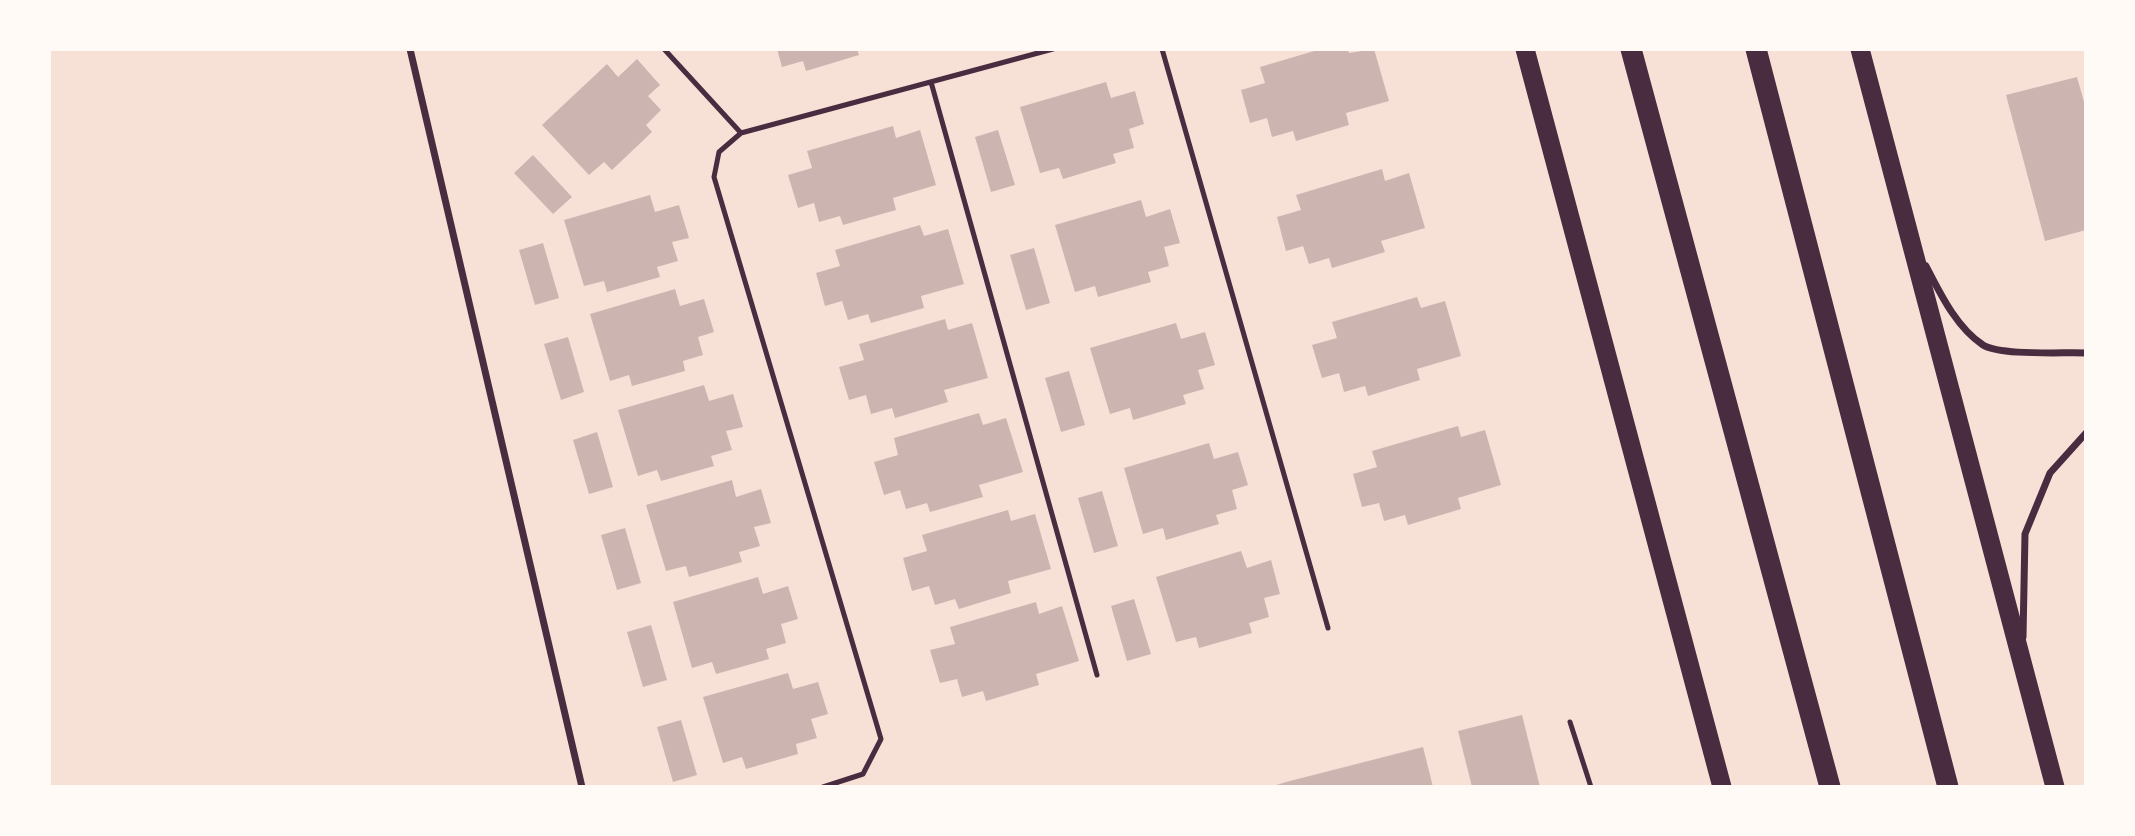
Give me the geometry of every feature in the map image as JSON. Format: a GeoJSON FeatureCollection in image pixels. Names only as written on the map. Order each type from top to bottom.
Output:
{"type":"FeatureCollection","features":[{"type":"Feature","properties":{"kind":"highway"},"geometry":{"type":"LineString","coordinates":[[1525,49],[1722,787]]}},
{"type":"Feature","properties":{"kind":"highway"},"geometry":{"type":"LineString","coordinates":[[1631,49],[1830,787]]}},
{"type":"Feature","properties":{"kind":"highway"},"geometry":{"type":"LineString","coordinates":[[1756,49],[1948,787]]}},
{"type":"Feature","properties":{"kind":"highway"},"geometry":{"type":"LineString","coordinates":[[1860,49],[2056,787]]}},
{"type":"Feature","properties":{"kind":"street"},"geometry":{"type":"LineString","coordinates":[[410,49],[582,787]]}},
{"type":"Feature","properties":{"kind":"street"},"geometry":{"type":"LineString","coordinates":[[1906,229],[1941,295],[1958,320],[1984,346],[2022,352],[2086,353]]}},
{"type":"Feature","properties":{"kind":"street"},"geometry":{"type":"LineString","coordinates":[[2023,662],[2025,534],[2050,473],[2086,433]]}},
{"type":"Feature","properties":{"kind":"lane"},"geometry":{"type":"LineString","coordinates":[[664,49],[741,133]]}},
{"type":"Feature","properties":{"kind":"lane"},"geometry":{"type":"LineString","coordinates":[[823,787],[863,774],[881,739],[714,177],[719,152],[741,133],[1053,49]]}},
{"type":"Feature","properties":{"kind":"lane"},"geometry":{"type":"LineString","coordinates":[[1162,49],[1328,628]]}},
{"type":"Feature","properties":{"kind":"lane"},"geometry":{"type":"LineString","coordinates":[[931,82],[1097,675]]}},
{"type":"Feature","properties":{"kind":"lane"},"geometry":{"type":"LineString","coordinates":[[1570,722],[1591,787]]}},
{"type":"Feature","properties":{"kind":"building"},"geometry":{"type":"Polygon","coordinates":[[[777,49],[857,49],[859,55],[806,71],[803,61],[782,67],[777,49]]]}},
{"type":"Feature","properties":{"kind":"building"},"geometry":{"type":"Polygon","coordinates":[[[1321,49],[1348,49],[1349,53],[1374,49],[1389,101],[1346,113],[1349,125],[1296,141],[1293,131],[1272,137],[1267,118],[1250,123],[1241,90],[1265,83],[1260,67],[1321,49]]]}},
{"type":"Feature","properties":{"kind":"building"},"geometry":{"type":"Polygon","coordinates":[[[637,59],[660,85],[648,96],[661,110],[646,125],[652,132],[612,170],[604,162],[589,175],[542,125],[607,64],[618,77],[637,59]]]}},
{"type":"Feature","properties":{"kind":"building"},"geometry":{"type":"Polygon","coordinates":[[[2077,77],[2086,109],[2086,230],[2045,241],[2006,95],[2077,77]]]}},
{"type":"Feature","properties":{"kind":"building"},"geometry":{"type":"Polygon","coordinates":[[[1106,82],[1111,98],[1135,91],[1144,124],[1129,129],[1134,148],[1113,154],[1116,163],[1063,179],[1059,168],[1040,173],[1020,107],[1106,82]]]}},
{"type":"Feature","properties":{"kind":"building"},"geometry":{"type":"Polygon","coordinates":[[[893,126],[896,138],[920,130],[936,185],[893,198],[896,210],[843,225],[840,216],[819,222],[814,203],[798,208],[788,175],[812,168],[807,151],[893,126]]]}},
{"type":"Feature","properties":{"kind":"building"},"geometry":{"type":"Polygon","coordinates":[[[998,130],[1015,185],[991,192],[975,137],[998,130]]]}},
{"type":"Feature","properties":{"kind":"building"},"geometry":{"type":"Polygon","coordinates":[[[533,155],[572,197],[553,214],[514,173],[533,155]]]}},
{"type":"Feature","properties":{"kind":"building"},"geometry":{"type":"Polygon","coordinates":[[[1382,169],[1385,181],[1409,173],[1425,228],[1381,241],[1385,252],[1332,268],[1329,258],[1309,264],[1303,246],[1286,251],[1277,217],[1301,210],[1296,195],[1382,169]]]}},
{"type":"Feature","properties":{"kind":"building"},"geometry":{"type":"Polygon","coordinates":[[[650,195],[655,212],[679,205],[689,238],[672,242],[678,261],[657,267],[660,277],[607,292],[604,281],[584,286],[564,220],[650,195]]]}},
{"type":"Feature","properties":{"kind":"building"},"geometry":{"type":"Polygon","coordinates":[[[1141,200],[1146,217],[1170,209],[1180,243],[1164,247],[1169,266],[1148,272],[1151,282],[1098,297],[1095,286],[1075,292],[1055,225],[1141,200]]]}},
{"type":"Feature","properties":{"kind":"building"},"geometry":{"type":"Polygon","coordinates":[[[920,225],[924,236],[948,229],[964,284],[921,296],[924,308],[871,323],[868,314],[848,320],[842,301],[825,306],[816,273],[840,266],[835,250],[920,225]]]}},
{"type":"Feature","properties":{"kind":"building"},"geometry":{"type":"Polygon","coordinates":[[[543,243],[559,298],[535,305],[519,250],[543,243]]]}},
{"type":"Feature","properties":{"kind":"building"},"geometry":{"type":"Polygon","coordinates":[[[1034,248],[1050,303],[1026,310],[1010,255],[1034,248]]]}},
{"type":"Feature","properties":{"kind":"building"},"geometry":{"type":"Polygon","coordinates":[[[675,289],[680,306],[704,299],[714,332],[698,337],[703,355],[683,361],[685,371],[632,386],[629,375],[610,381],[590,314],[675,289]]]}},
{"type":"Feature","properties":{"kind":"building"},"geometry":{"type":"Polygon","coordinates":[[[1417,297],[1421,308],[1445,301],[1461,356],[1417,369],[1420,380],[1368,396],[1365,386],[1344,392],[1339,373],[1322,378],[1312,345],[1337,338],[1332,322],[1417,297]]]}},
{"type":"Feature","properties":{"kind":"building"},"geometry":{"type":"Polygon","coordinates":[[[945,319],[948,330],[972,323],[988,378],[944,390],[948,402],[895,418],[892,408],[871,414],[866,395],[849,400],[839,367],[864,360],[859,344],[945,319]]]}},
{"type":"Feature","properties":{"kind":"building"},"geometry":{"type":"Polygon","coordinates":[[[1176,323],[1181,339],[1205,332],[1215,365],[1198,370],[1204,389],[1183,395],[1186,404],[1133,420],[1130,408],[1110,414],[1090,348],[1176,323]]]}},
{"type":"Feature","properties":{"kind":"building"},"geometry":{"type":"Polygon","coordinates":[[[568,337],[584,392],[561,400],[544,344],[568,337]]]}},
{"type":"Feature","properties":{"kind":"building"},"geometry":{"type":"Polygon","coordinates":[[[1069,371],[1085,425],[1061,432],[1045,378],[1069,371]]]}},
{"type":"Feature","properties":{"kind":"building"},"geometry":{"type":"Polygon","coordinates":[[[704,385],[709,401],[733,394],[743,427],[726,431],[732,450],[711,456],[714,466],[661,481],[657,470],[638,476],[618,410],[704,385]]]}},
{"type":"Feature","properties":{"kind":"building"},"geometry":{"type":"Polygon","coordinates":[[[979,413],[983,425],[1006,418],[1023,472],[979,485],[983,497],[930,512],[927,503],[906,509],[900,490],[884,495],[874,462],[898,455],[894,438],[979,413]]]}},
{"type":"Feature","properties":{"kind":"building"},"geometry":{"type":"Polygon","coordinates":[[[1458,426],[1461,437],[1485,430],[1501,485],[1458,498],[1461,509],[1408,525],[1405,515],[1384,521],[1379,503],[1362,507],[1353,474],[1377,467],[1372,451],[1458,426]]]}},
{"type":"Feature","properties":{"kind":"building"},"geometry":{"type":"Polygon","coordinates":[[[597,432],[613,487],[589,494],[573,440],[597,432]]]}},
{"type":"Feature","properties":{"kind":"building"},"geometry":{"type":"Polygon","coordinates":[[[1209,443],[1214,459],[1238,452],[1248,485],[1232,490],[1237,509],[1216,515],[1219,524],[1166,540],[1163,528],[1143,534],[1124,468],[1209,443]]]}},
{"type":"Feature","properties":{"kind":"building"},"geometry":{"type":"Polygon","coordinates":[[[732,480],[736,497],[761,489],[771,523],[754,527],[760,546],[739,552],[742,562],[689,577],[686,566],[666,571],[646,505],[732,480]]]}},
{"type":"Feature","properties":{"kind":"building"},"geometry":{"type":"Polygon","coordinates":[[[1102,491],[1118,546],[1094,553],[1078,498],[1102,491]]]}},
{"type":"Feature","properties":{"kind":"building"},"geometry":{"type":"Polygon","coordinates":[[[1008,510],[1011,521],[1035,514],[1051,569],[1008,581],[1011,593],[959,609],[955,599],[935,605],[929,586],[912,591],[903,558],[927,551],[922,535],[1008,510]]]}},
{"type":"Feature","properties":{"kind":"building"},"geometry":{"type":"Polygon","coordinates":[[[625,528],[641,583],[617,590],[601,535],[625,528]]]}},
{"type":"Feature","properties":{"kind":"building"},"geometry":{"type":"Polygon","coordinates":[[[1241,551],[1247,568],[1271,560],[1280,594],[1264,598],[1269,617],[1249,623],[1252,633],[1199,648],[1196,637],[1176,642],[1156,577],[1241,551]]]}},
{"type":"Feature","properties":{"kind":"building"},"geometry":{"type":"Polygon","coordinates":[[[758,577],[763,594],[788,586],[798,619],[781,624],[786,643],[766,649],[769,659],[716,674],[712,662],[692,668],[673,602],[758,577]]]}},
{"type":"Feature","properties":{"kind":"building"},"geometry":{"type":"Polygon","coordinates":[[[1134,599],[1151,654],[1127,661],[1111,606],[1134,599]]]}},
{"type":"Feature","properties":{"kind":"building"},"geometry":{"type":"Polygon","coordinates":[[[1036,602],[1039,614],[1062,606],[1079,661],[1036,674],[1039,685],[986,701],[983,691],[962,697],[957,679],[940,683],[930,650],[955,644],[950,627],[1036,602]]]}},
{"type":"Feature","properties":{"kind":"building"},"geometry":{"type":"Polygon","coordinates":[[[651,625],[667,680],[643,687],[627,632],[651,625]]]}},
{"type":"Feature","properties":{"kind":"building"},"geometry":{"type":"Polygon","coordinates":[[[788,673],[793,689],[818,682],[828,714],[811,719],[817,738],[796,744],[798,754],[746,769],[742,757],[723,763],[703,697],[788,673]]]}},
{"type":"Feature","properties":{"kind":"building"},"geometry":{"type":"Polygon","coordinates":[[[1522,715],[1540,787],[1472,787],[1458,731],[1522,715]]]}},
{"type":"Feature","properties":{"kind":"building"},"geometry":{"type":"Polygon","coordinates":[[[681,720],[697,775],[673,782],[657,727],[681,720]]]}},
{"type":"Feature","properties":{"kind":"building"},"geometry":{"type":"Polygon","coordinates":[[[1423,747],[1433,787],[1270,787],[1286,782],[1423,747]]]}}]}
